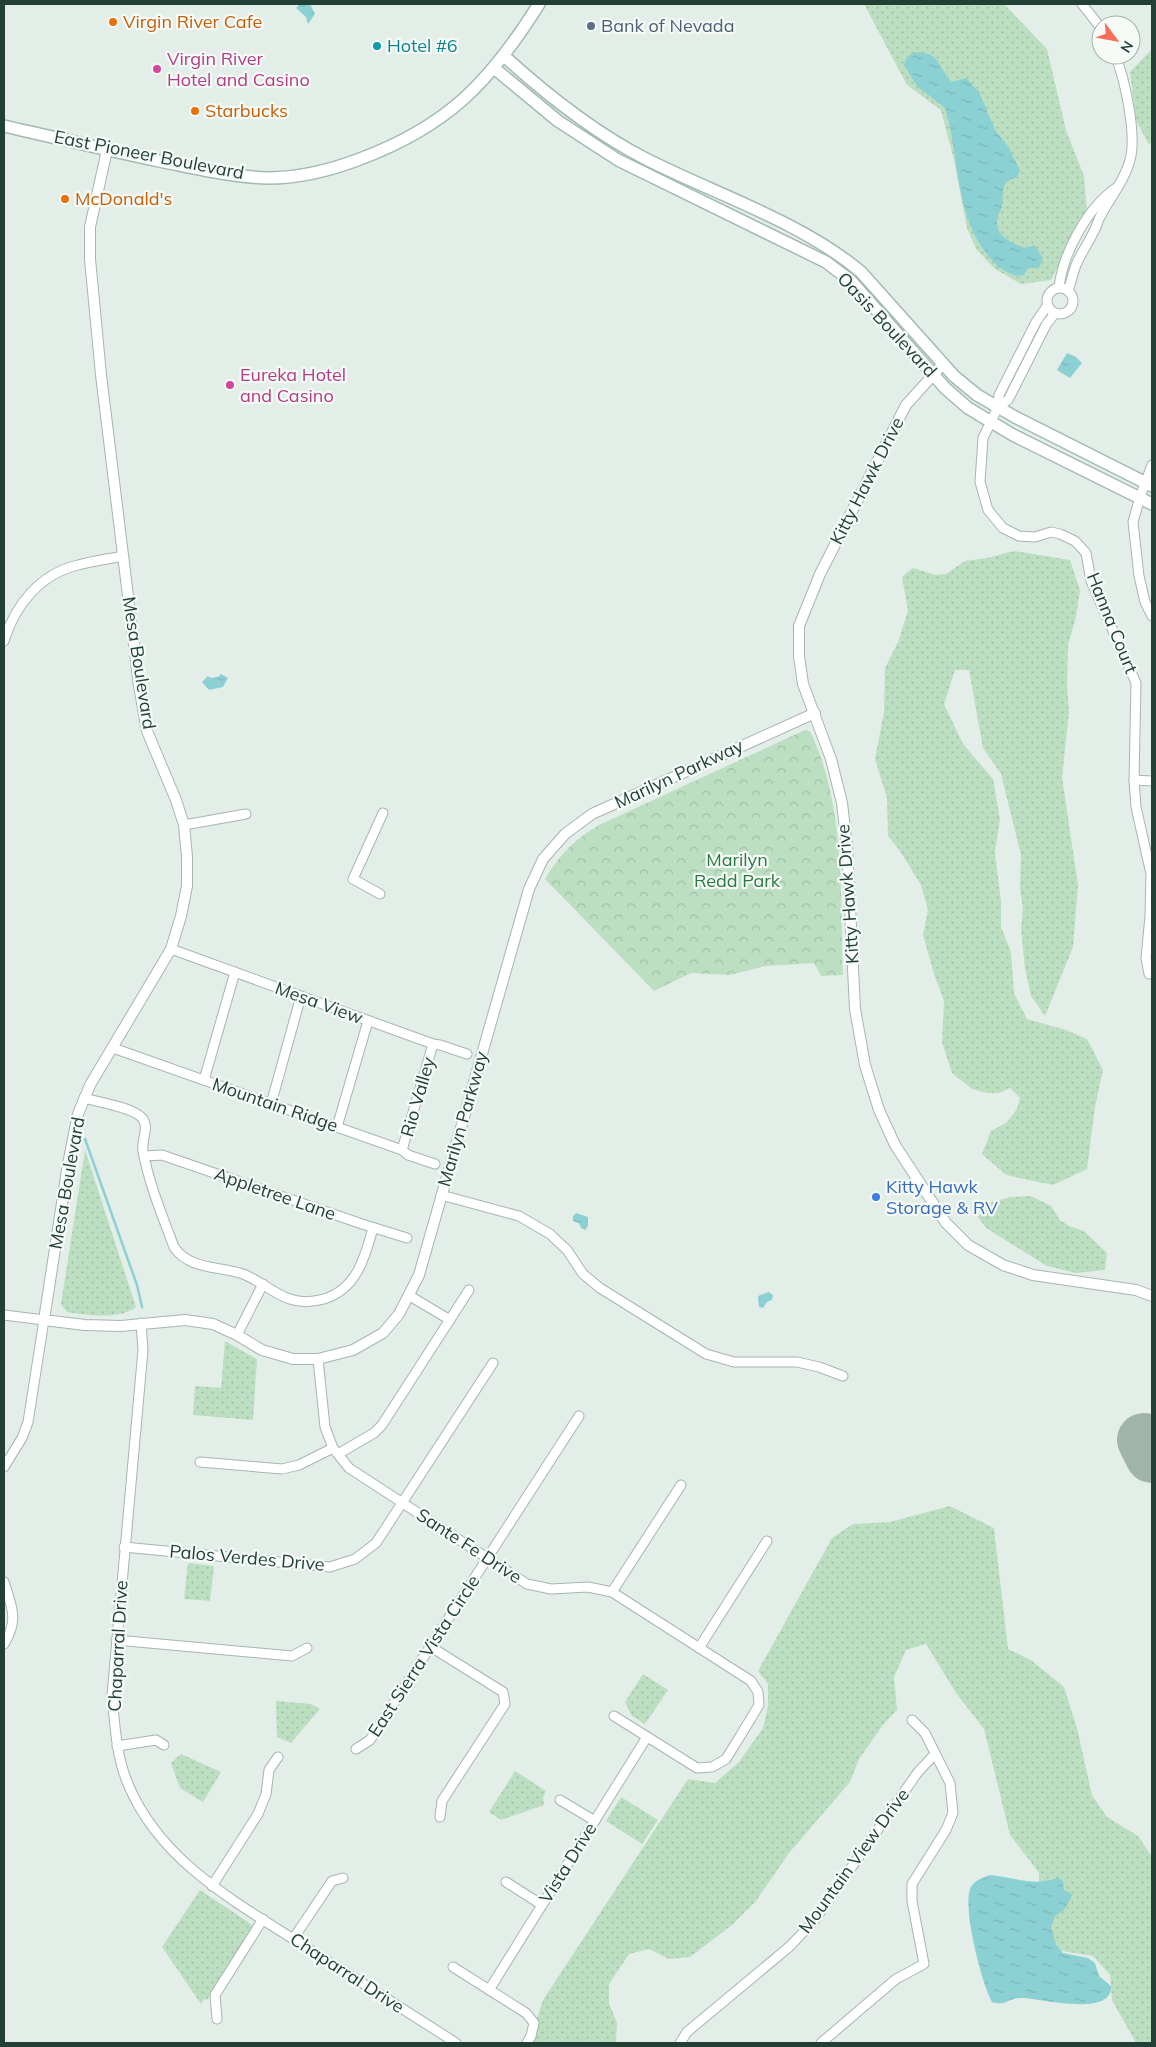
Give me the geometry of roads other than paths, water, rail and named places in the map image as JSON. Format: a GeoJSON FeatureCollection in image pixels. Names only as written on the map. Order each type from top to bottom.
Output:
{"type":"FeatureCollection","features":[{"type":"Feature","properties":{"kind":"main road","name":"East Pioneer Boulevard"},"geometry":{"type":"LineString","coordinates":[[4,126],[201,170],[268,178],[311,174],[356,161],[409,138],[446,115],[483,81],[499,62],[540,4]]}},
{"type":"Feature","properties":{"kind":"main road","name":"Oasis Boulevard"},"geometry":{"type":"LineString","coordinates":[[499,62],[622,146],[808,236],[846,258],[862,272],[954,376],[976,395],[1149,484]]}},
{"type":"Feature","properties":{"kind":"main road","name":"Oasis Boulevard"},"geometry":{"type":"LineString","coordinates":[[499,62],[558,121],[618,160],[826,262],[851,281],[945,388],[968,408],[1013,436],[1152,504]]}},
{"type":"Feature","properties":{"kind":"street"},"geometry":{"type":"LineString","coordinates":[[1068,291],[1077,264],[1096,229],[1100,216],[1114,196],[1116,188],[1130,161],[1132,140],[1127,99],[1119,65]]}},
{"type":"Feature","properties":{"kind":"street","name":"Mesa Boulevard"},"geometry":{"type":"LineString","coordinates":[[4,1467],[22,1438],[28,1422],[73,1132],[84,1098],[171,949],[182,916],[187,886],[184,825],[176,800],[147,730],[138,686],[98,348],[90,259],[90,227],[107,150]]}},
{"type":"Feature","properties":{"kind":"street"},"geometry":{"type":"LineString","coordinates":[[1059,287],[1060,273],[1082,225],[1105,195],[1116,188]]}},
{"type":"Feature","properties":{"kind":"street"},"geometry":{"type":"LineString","coordinates":[[1047,306],[1055,313],[1066,312],[1072,306],[1072,296],[1068,291],[1059,287]]}},
{"type":"Feature","properties":{"kind":"street"},"geometry":{"type":"LineString","coordinates":[[998,407],[999,395],[1036,322],[1047,306],[1048,294],[1059,287]]}},
{"type":"Feature","properties":{"kind":"street"},"geometry":{"type":"LineString","coordinates":[[998,407],[1008,400],[1046,325],[1055,313]]}},
{"type":"Feature","properties":{"kind":"street","name":"Kitty Hawk Drive"},"geometry":{"type":"LineString","coordinates":[[943,364],[906,405],[820,574],[800,626],[799,656],[803,684],[831,759],[842,803],[847,848],[856,1009],[865,1065],[879,1110],[896,1145],[946,1223],[968,1245],[1003,1265],[1033,1275],[1136,1290],[1152,1296]]}},
{"type":"Feature","properties":{"kind":"street","name":"Hanna Court"},"geometry":{"type":"LineString","coordinates":[[998,407],[983,438],[980,482],[988,510],[1003,528],[1019,536],[1035,538],[1051,532],[1060,534],[1075,541],[1086,553],[1091,581],[1136,683],[1134,780],[1136,808],[1151,874],[1146,958],[1149,974]]}},
{"type":"Feature","properties":{"kind":"street"},"geometry":{"type":"LineString","coordinates":[[1152,465],[1149,484],[1140,497],[1133,522],[1139,576],[1145,602],[1152,616]]}},
{"type":"Feature","properties":{"kind":"street"},"geometry":{"type":"LineString","coordinates":[[4,641],[9,623],[24,598],[47,578],[76,565],[123,556]]}},
{"type":"Feature","properties":{"kind":"street","name":"Marilyn Parkway"},"geometry":{"type":"LineString","coordinates":[[44,1320],[85,1325],[121,1326],[141,1322],[186,1320],[213,1324],[237,1335],[262,1350],[293,1359],[318,1359],[353,1350],[382,1333],[399,1314],[419,1276],[529,889],[543,859],[565,834],[592,814],[815,712]]}},
{"type":"Feature","properties":{"kind":"street"},"geometry":{"type":"LineString","coordinates":[[1134,780],[1152,781]]}},
{"type":"Feature","properties":{"kind":"street"},"geometry":{"type":"LineString","coordinates":[[380,894],[353,879],[383,812]]}},
{"type":"Feature","properties":{"kind":"street"},"geometry":{"type":"LineString","coordinates":[[184,825],[246,814]]}},
{"type":"Feature","properties":{"kind":"street","name":"Mesa View"},"geometry":{"type":"LineString","coordinates":[[171,949],[368,1021],[467,1054]]}},
{"type":"Feature","properties":{"kind":"street"},"geometry":{"type":"LineString","coordinates":[[204,1080],[235,972]]}},
{"type":"Feature","properties":{"kind":"street"},"geometry":{"type":"LineString","coordinates":[[271,1104],[301,996]]}},
{"type":"Feature","properties":{"kind":"street"},"geometry":{"type":"LineString","coordinates":[[337,1127],[368,1021]]}},
{"type":"Feature","properties":{"kind":"street","name":"Rio Valley"},"geometry":{"type":"LineString","coordinates":[[402,1150],[433,1044]]}},
{"type":"Feature","properties":{"kind":"street","name":"Mountain Ridge"},"geometry":{"type":"LineString","coordinates":[[113,1048],[402,1150],[408,1155],[435,1164]]}},
{"type":"Feature","properties":{"kind":"street"},"geometry":{"type":"LineString","coordinates":[[84,1098],[136,1112],[143,1119],[146,1128],[142,1144],[146,1172],[174,1247],[179,1255],[198,1264],[242,1274],[288,1299],[302,1302],[317,1301],[336,1295],[353,1280],[364,1259],[373,1228]]}},
{"type":"Feature","properties":{"kind":"street","name":"Appletree Lane"},"geometry":{"type":"LineString","coordinates":[[144,1156],[162,1155],[407,1238]]}},
{"type":"Feature","properties":{"kind":"street"},"geometry":{"type":"LineString","coordinates":[[441,1194],[520,1216],[550,1234],[567,1250],[583,1274],[600,1288],[706,1354],[734,1362],[796,1362],[843,1376]]}},
{"type":"Feature","properties":{"kind":"street"},"geometry":{"type":"LineString","coordinates":[[237,1335],[263,1284]]}},
{"type":"Feature","properties":{"kind":"street"},"geometry":{"type":"LineString","coordinates":[[200,1462],[282,1469],[299,1465],[335,1451],[374,1433],[382,1425],[470,1290]]}},
{"type":"Feature","properties":{"kind":"street"},"geometry":{"type":"LineString","coordinates":[[410,1296],[450,1320]]}},
{"type":"Feature","properties":{"kind":"street"},"geometry":{"type":"LineString","coordinates":[[4,1315],[44,1320]]}},
{"type":"Feature","properties":{"kind":"street","name":"Chaparral Drive"},"geometry":{"type":"LineString","coordinates":[[141,1322],[143,1350],[112,1695],[117,1746],[128,1784],[146,1818],[169,1848],[212,1886],[456,2043]]}},
{"type":"Feature","properties":{"kind":"street","name":"Sante Fe Drive"},"geometry":{"type":"LineString","coordinates":[[318,1359],[325,1427],[335,1451],[350,1468],[527,1584],[551,1589],[588,1587],[612,1592],[751,1681],[758,1692],[759,1705],[726,1759],[712,1768],[697,1768],[614,1716]]}},
{"type":"Feature","properties":{"kind":"street","name":"Palos Verdes Drive"},"geometry":{"type":"LineString","coordinates":[[124,1547],[330,1567],[354,1559],[376,1543],[493,1363]]}},
{"type":"Feature","properties":{"kind":"street","name":"East Sierra Vista Circle"},"geometry":{"type":"LineString","coordinates":[[356,1748],[370,1740],[579,1416]]}},
{"type":"Feature","properties":{"kind":"street"},"geometry":{"type":"LineString","coordinates":[[612,1592],[681,1485]]}},
{"type":"Feature","properties":{"kind":"street"},"geometry":{"type":"LineString","coordinates":[[699,1648],[767,1542]]}},
{"type":"Feature","properties":{"kind":"street"},"geometry":{"type":"LineString","coordinates":[[4,1582],[13,1610],[14,1623],[4,1644]]}},
{"type":"Feature","properties":{"kind":"street"},"geometry":{"type":"LineString","coordinates":[[116,1640],[292,1656],[307,1648]]}},
{"type":"Feature","properties":{"kind":"street"},"geometry":{"type":"LineString","coordinates":[[431,1647],[503,1692],[505,1704],[442,1801],[440,1817]]}},
{"type":"Feature","properties":{"kind":"street"},"geometry":{"type":"LineString","coordinates":[[821,2043],[896,1978],[924,1964],[912,1901],[912,1884],[946,1830],[953,1813],[950,1783],[925,1733],[912,1720]]}},
{"type":"Feature","properties":{"kind":"street","name":"Vista Drive"},"geometry":{"type":"LineString","coordinates":[[489,1990],[647,1737]]}},
{"type":"Feature","properties":{"kind":"street"},"geometry":{"type":"LineString","coordinates":[[117,1746],[156,1740],[164,1745]]}},
{"type":"Feature","properties":{"kind":"street","name":"Mountain View Drive"},"geometry":{"type":"LineString","coordinates":[[680,2043],[687,2032],[789,1947],[814,1921],[918,1772],[935,1754]]}},
{"type":"Feature","properties":{"kind":"street"},"geometry":{"type":"LineString","coordinates":[[212,1886],[258,1814],[266,1794],[269,1770],[278,1756]]}},
{"type":"Feature","properties":{"kind":"street"},"geometry":{"type":"LineString","coordinates":[[560,1800],[595,1821]]}},
{"type":"Feature","properties":{"kind":"street"},"geometry":{"type":"LineString","coordinates":[[293,1939],[332,1881],[343,1878]]}},
{"type":"Feature","properties":{"kind":"street"},"geometry":{"type":"LineString","coordinates":[[506,1882],[542,1905]]}},
{"type":"Feature","properties":{"kind":"street"},"geometry":{"type":"LineString","coordinates":[[217,2019],[215,1995],[263,1919]]}},
{"type":"Feature","properties":{"kind":"street"},"geometry":{"type":"LineString","coordinates":[[453,1967],[526,2013],[534,2023],[527,2043]]}},
{"type":"Feature","properties":{"kind":"water"},"geometry":{"type":"Polygon","coordinates":[[[300,4],[310,4],[315,14],[308,24],[306,17],[296,8],[300,4]]]}},
{"type":"Feature","properties":{"kind":"water"},"geometry":{"type":"Polygon","coordinates":[[[915,52],[924,53],[935,58],[952,82],[966,78],[979,92],[995,130],[1008,146],[1020,171],[1017,177],[1011,179],[1005,185],[1002,207],[997,218],[997,226],[1002,235],[1011,242],[1026,248],[1035,245],[1043,258],[1039,268],[1028,268],[1024,275],[1021,276],[1008,273],[994,263],[976,238],[963,202],[950,126],[945,108],[917,86],[904,65],[907,57],[915,52]]]}},
{"type":"Feature","properties":{"kind":"water"},"geometry":{"type":"Polygon","coordinates":[[[1067,353],[1076,357],[1082,363],[1070,378],[1057,370],[1067,353]]]}},
{"type":"Feature","properties":{"kind":"water"},"geometry":{"type":"Polygon","coordinates":[[[221,674],[228,678],[223,687],[209,690],[202,682],[208,676],[211,678],[218,677],[221,674]]]}},
{"type":"Feature","properties":{"kind":"water"},"geometry":{"type":"Polygon","coordinates":[[[576,1213],[588,1217],[588,1226],[585,1230],[581,1228],[579,1223],[573,1221],[573,1216],[576,1213]]]}},
{"type":"Feature","properties":{"kind":"water"},"geometry":{"type":"Polygon","coordinates":[[[769,1292],[773,1295],[772,1300],[767,1302],[763,1308],[759,1307],[758,1296],[769,1292]]]}},
{"type":"Feature","properties":{"kind":"water"},"geometry":{"type":"Polygon","coordinates":[[[990,1875],[1032,1882],[1049,1881],[1057,1878],[1062,1880],[1064,1890],[1071,1893],[1072,1896],[1064,1910],[1055,1916],[1051,1927],[1056,1945],[1063,1953],[1088,1958],[1095,1963],[1099,1976],[1111,1986],[1108,1996],[1100,2001],[1088,2004],[1058,2003],[1022,1998],[1004,2003],[992,2002],[978,1963],[969,1910],[971,1887],[977,1881],[990,1875]]]}},
{"type":"Feature","properties":{"kind":"waterway"},"geometry":{"type":"LineString","coordinates":[[85,1139],[137,1285],[142,1307]]}},
{"type":"Feature","properties":{"kind":"place","name":"Virgin River Cafe"},"geometry":{"type":"Point","coordinates":[113,22]}},
{"type":"Feature","properties":{"kind":"place","name":"Bank of Nevada"},"geometry":{"type":"Point","coordinates":[591,26]}},
{"type":"Feature","properties":{"kind":"place","name":"Hotel #6"},"geometry":{"type":"Point","coordinates":[377,46]}},
{"type":"Feature","properties":{"kind":"place","name":"Virgin River Hotel and Casino"},"geometry":{"type":"Point","coordinates":[157,69]}},
{"type":"Feature","properties":{"kind":"place","name":"Starbucks"},"geometry":{"type":"Point","coordinates":[195,111]}},
{"type":"Feature","properties":{"kind":"place","name":"McDonald's"},"geometry":{"type":"Point","coordinates":[65,199]}},
{"type":"Feature","properties":{"kind":"place","name":"Eureka Hotel and Casino"},"geometry":{"type":"Point","coordinates":[230,385]}},
{"type":"Feature","properties":{"kind":"place","name":"Kitty Hawk Storage & RV"},"geometry":{"type":"Point","coordinates":[876,1197]}},
{"type":"Feature","properties":{"kind":"park label","name":"Marilyn Redd Park"},"geometry":{"type":"Point","coordinates":[737,870]}}]}
